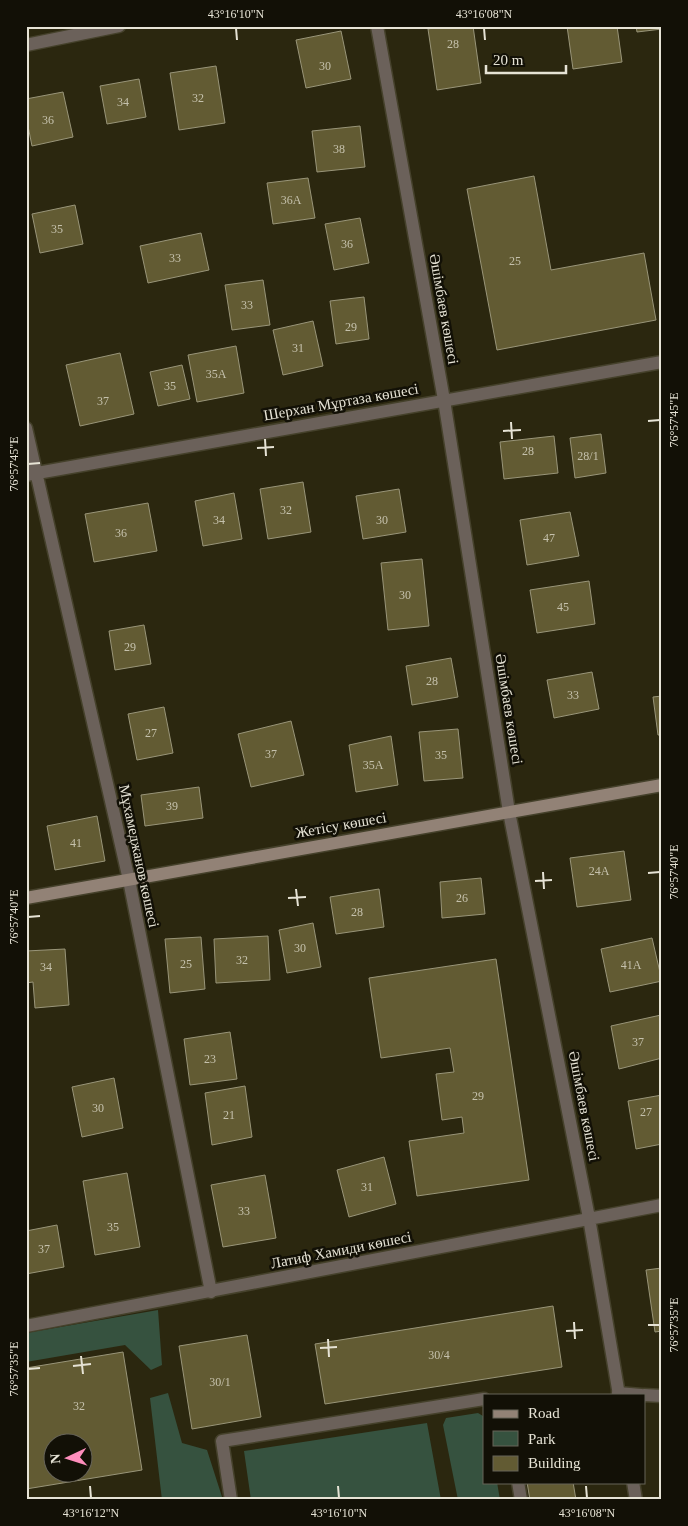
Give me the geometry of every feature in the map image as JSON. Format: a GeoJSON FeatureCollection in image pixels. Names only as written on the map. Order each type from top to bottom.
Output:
{"type":"FeatureCollection","features":[{"type":"Feature","properties":{"kind":"main road","name":"Жетісу көшесі"},"geometry":{"type":"LineString","coordinates":[[26,898],[662,785]]}},
{"type":"Feature","properties":{"kind":"street"},"geometry":{"type":"LineString","coordinates":[[26,45],[119,26]]}},
{"type":"Feature","properties":{"kind":"street","name":"Әшімбаев көшесі"},"geometry":{"type":"LineString","coordinates":[[377,26],[444,400],[509,812],[589,1218],[618,1394]]}},
{"type":"Feature","properties":{"kind":"street","name":"Шерхан Мұртаза көшесі"},"geometry":{"type":"LineString","coordinates":[[31,474],[662,362]]}},
{"type":"Feature","properties":{"kind":"street","name":"Мұхамеджанов көшесі"},"geometry":{"type":"LineString","coordinates":[[26,428],[31,474],[129,880],[211,1292]]}},
{"type":"Feature","properties":{"kind":"street","name":"Латиф Хамиди көшесі"},"geometry":{"type":"LineString","coordinates":[[26,1326],[662,1205]]}},
{"type":"Feature","properties":{"kind":"street"},"geometry":{"type":"LineString","coordinates":[[646,1395],[662,1396]]}},
{"type":"Feature","properties":{"kind":"street"},"geometry":{"type":"LineString","coordinates":[[232,1500],[222,1441],[483,1399]]}},
{"type":"Feature","properties":{"kind":"street"},"geometry":{"type":"LineString","coordinates":[[518,1484],[521,1500]]}},
{"type":"Feature","properties":{"kind":"street"},"geometry":{"type":"LineString","coordinates":[[633,1484],[636,1500]]}},
{"type":"Feature","properties":{"kind":"green space"},"geometry":{"type":"Polygon","coordinates":[[[158,1310],[162,1365],[151,1370],[125,1345],[26,1362],[26,1333],[158,1310]]]}},
{"type":"Feature","properties":{"kind":"green space"},"geometry":{"type":"Polygon","coordinates":[[[168,1393],[182,1443],[207,1450],[223,1500],[162,1500],[150,1398],[168,1393]]]}},
{"type":"Feature","properties":{"kind":"green space"},"geometry":{"type":"Polygon","coordinates":[[[478,1413],[483,1416],[483,1484],[497,1484],[500,1500],[458,1500],[443,1425],[446,1418],[478,1413]]]}},
{"type":"Feature","properties":{"kind":"green space"},"geometry":{"type":"Polygon","coordinates":[[[427,1423],[441,1500],[251,1500],[244,1451],[427,1423]]]}},
{"type":"Feature","properties":{"kind":"building"},"geometry":{"type":"Polygon","coordinates":[[[444,26],[473,26],[481,83],[437,90],[428,29],[444,26]]]}},
{"type":"Feature","properties":{"kind":"building"},"geometry":{"type":"Polygon","coordinates":[[[567,26],[617,26],[622,62],[573,69],[567,26]]]}},
{"type":"Feature","properties":{"kind":"building"},"geometry":{"type":"Polygon","coordinates":[[[636,26],[662,26],[662,29],[637,32],[636,26]]]}},
{"type":"Feature","properties":{"kind":"building"},"geometry":{"type":"Polygon","coordinates":[[[341,31],[351,79],[306,88],[296,40],[341,31]]]}},
{"type":"Feature","properties":{"kind":"building"},"geometry":{"type":"Polygon","coordinates":[[[216,66],[225,123],[179,130],[170,73],[216,66]]]}},
{"type":"Feature","properties":{"kind":"building"},"geometry":{"type":"Polygon","coordinates":[[[139,79],[146,117],[107,124],[100,86],[139,79]]]}},
{"type":"Feature","properties":{"kind":"building"},"geometry":{"type":"Polygon","coordinates":[[[63,92],[73,137],[32,146],[26,116],[26,99],[63,92]]]}},
{"type":"Feature","properties":{"kind":"building"},"geometry":{"type":"Polygon","coordinates":[[[360,126],[365,167],[317,172],[312,131],[360,126]]]}},
{"type":"Feature","properties":{"kind":"building"},"geometry":{"type":"Polygon","coordinates":[[[534,176],[551,270],[644,253],[656,320],[497,350],[467,189],[534,176]]]}},
{"type":"Feature","properties":{"kind":"building"},"geometry":{"type":"Polygon","coordinates":[[[308,178],[315,218],[273,224],[267,183],[308,178]]]}},
{"type":"Feature","properties":{"kind":"building"},"geometry":{"type":"Polygon","coordinates":[[[75,205],[83,244],[40,253],[32,214],[75,205]]]}},
{"type":"Feature","properties":{"kind":"building"},"geometry":{"type":"Polygon","coordinates":[[[360,218],[369,263],[334,270],[325,224],[360,218]]]}},
{"type":"Feature","properties":{"kind":"building"},"geometry":{"type":"Polygon","coordinates":[[[201,233],[209,270],[148,283],[140,246],[201,233]]]}},
{"type":"Feature","properties":{"kind":"building"},"geometry":{"type":"Polygon","coordinates":[[[263,280],[270,325],[232,330],[225,285],[263,280]]]}},
{"type":"Feature","properties":{"kind":"building"},"geometry":{"type":"Polygon","coordinates":[[[364,297],[369,339],[336,344],[330,301],[364,297]]]}},
{"type":"Feature","properties":{"kind":"building"},"geometry":{"type":"Polygon","coordinates":[[[313,321],[323,366],[283,375],[273,330],[313,321]]]}},
{"type":"Feature","properties":{"kind":"building"},"geometry":{"type":"Polygon","coordinates":[[[236,346],[244,393],[197,402],[188,355],[236,346]]]}},
{"type":"Feature","properties":{"kind":"building"},"geometry":{"type":"Polygon","coordinates":[[[120,353],[134,414],[80,426],[66,365],[120,353]]]}},
{"type":"Feature","properties":{"kind":"building"},"geometry":{"type":"Polygon","coordinates":[[[182,365],[190,399],[158,406],[150,372],[182,365]]]}},
{"type":"Feature","properties":{"kind":"building"},"geometry":{"type":"Polygon","coordinates":[[[601,434],[606,473],[575,478],[570,438],[601,434]]]}},
{"type":"Feature","properties":{"kind":"building"},"geometry":{"type":"Polygon","coordinates":[[[554,436],[558,473],[504,479],[500,442],[554,436]]]}},
{"type":"Feature","properties":{"kind":"building"},"geometry":{"type":"Polygon","coordinates":[[[303,482],[311,532],[268,539],[260,489],[303,482]]]}},
{"type":"Feature","properties":{"kind":"building"},"geometry":{"type":"Polygon","coordinates":[[[399,489],[406,532],[363,539],[356,496],[399,489]]]}},
{"type":"Feature","properties":{"kind":"building"},"geometry":{"type":"Polygon","coordinates":[[[234,493],[242,539],[203,546],[195,501],[234,493]]]}},
{"type":"Feature","properties":{"kind":"building"},"geometry":{"type":"Polygon","coordinates":[[[148,503],[157,551],[94,562],[85,514],[148,503]]]}},
{"type":"Feature","properties":{"kind":"building"},"geometry":{"type":"Polygon","coordinates":[[[570,512],[579,556],[527,565],[520,520],[570,512]]]}},
{"type":"Feature","properties":{"kind":"building"},"geometry":{"type":"Polygon","coordinates":[[[422,559],[429,626],[388,630],[381,563],[422,559]]]}},
{"type":"Feature","properties":{"kind":"building"},"geometry":{"type":"Polygon","coordinates":[[[589,581],[595,624],[537,633],[530,590],[589,581]]]}},
{"type":"Feature","properties":{"kind":"building"},"geometry":{"type":"Polygon","coordinates":[[[144,625],[151,664],[115,670],[109,631],[144,625]]]}},
{"type":"Feature","properties":{"kind":"building"},"geometry":{"type":"Polygon","coordinates":[[[451,658],[458,697],[412,705],[406,666],[451,658]]]}},
{"type":"Feature","properties":{"kind":"building"},"geometry":{"type":"Polygon","coordinates":[[[592,672],[599,709],[554,718],[547,680],[592,672]]]}},
{"type":"Feature","properties":{"kind":"building"},"geometry":{"type":"Polygon","coordinates":[[[662,696],[662,735],[658,735],[653,697],[662,696]]]}},
{"type":"Feature","properties":{"kind":"building"},"geometry":{"type":"Polygon","coordinates":[[[164,707],[173,753],[137,760],[128,714],[164,707]]]}},
{"type":"Feature","properties":{"kind":"building"},"geometry":{"type":"Polygon","coordinates":[[[291,721],[304,775],[251,787],[238,734],[291,721]]]}},
{"type":"Feature","properties":{"kind":"building"},"geometry":{"type":"Polygon","coordinates":[[[458,729],[463,778],[424,781],[419,732],[458,729]]]}},
{"type":"Feature","properties":{"kind":"building"},"geometry":{"type":"Polygon","coordinates":[[[391,736],[398,785],[356,792],[349,745],[391,736]]]}},
{"type":"Feature","properties":{"kind":"building"},"geometry":{"type":"Polygon","coordinates":[[[199,787],[203,818],[145,826],[141,795],[199,787]]]}},
{"type":"Feature","properties":{"kind":"building"},"geometry":{"type":"Polygon","coordinates":[[[97,816],[105,861],[55,870],[47,826],[97,816]]]}},
{"type":"Feature","properties":{"kind":"building"},"geometry":{"type":"Polygon","coordinates":[[[624,851],[631,900],[577,907],[570,858],[624,851]]]}},
{"type":"Feature","properties":{"kind":"building"},"geometry":{"type":"Polygon","coordinates":[[[481,878],[485,914],[442,918],[440,882],[481,878]]]}},
{"type":"Feature","properties":{"kind":"building"},"geometry":{"type":"Polygon","coordinates":[[[379,889],[384,927],[336,934],[330,897],[379,889]]]}},
{"type":"Feature","properties":{"kind":"building"},"geometry":{"type":"Polygon","coordinates":[[[313,923],[321,967],[287,973],[279,930],[313,923]]]}},
{"type":"Feature","properties":{"kind":"building"},"geometry":{"type":"Polygon","coordinates":[[[268,936],[270,980],[216,983],[214,939],[268,936]]]}},
{"type":"Feature","properties":{"kind":"building"},"geometry":{"type":"Polygon","coordinates":[[[201,937],[205,989],[170,993],[165,939],[201,937]]]}},
{"type":"Feature","properties":{"kind":"building"},"geometry":{"type":"Polygon","coordinates":[[[652,938],[662,981],[610,992],[601,949],[652,938]]]}},
{"type":"Feature","properties":{"kind":"building"},"geometry":{"type":"Polygon","coordinates":[[[65,949],[69,1005],[35,1008],[33,982],[26,983],[26,951],[65,949]]]}},
{"type":"Feature","properties":{"kind":"building"},"geometry":{"type":"Polygon","coordinates":[[[496,959],[529,1180],[417,1196],[409,1141],[464,1133],[462,1117],[442,1120],[436,1074],[454,1072],[450,1048],[381,1058],[369,978],[496,959]]]}},
{"type":"Feature","properties":{"kind":"building"},"geometry":{"type":"Polygon","coordinates":[[[661,1015],[662,1058],[619,1069],[611,1026],[661,1015]]]}},
{"type":"Feature","properties":{"kind":"building"},"geometry":{"type":"Polygon","coordinates":[[[230,1032],[237,1079],[190,1085],[184,1039],[230,1032]]]}},
{"type":"Feature","properties":{"kind":"building"},"geometry":{"type":"Polygon","coordinates":[[[114,1078],[123,1128],[82,1137],[72,1087],[114,1078]]]}},
{"type":"Feature","properties":{"kind":"building"},"geometry":{"type":"Polygon","coordinates":[[[245,1086],[252,1137],[212,1145],[205,1093],[245,1086]]]}},
{"type":"Feature","properties":{"kind":"building"},"geometry":{"type":"Polygon","coordinates":[[[662,1095],[662,1144],[636,1149],[628,1101],[662,1095]]]}},
{"type":"Feature","properties":{"kind":"building"},"geometry":{"type":"Polygon","coordinates":[[[384,1157],[396,1204],[349,1217],[337,1170],[384,1157]]]}},
{"type":"Feature","properties":{"kind":"building"},"geometry":{"type":"Polygon","coordinates":[[[127,1173],[140,1247],[95,1255],[83,1181],[127,1173]]]}},
{"type":"Feature","properties":{"kind":"building"},"geometry":{"type":"Polygon","coordinates":[[[265,1175],[276,1238],[223,1247],[211,1185],[265,1175]]]}},
{"type":"Feature","properties":{"kind":"building"},"geometry":{"type":"Polygon","coordinates":[[[57,1225],[64,1267],[26,1274],[26,1231],[57,1225]]]}},
{"type":"Feature","properties":{"kind":"building"},"geometry":{"type":"Polygon","coordinates":[[[662,1268],[662,1331],[655,1332],[646,1270],[662,1268]]]}},
{"type":"Feature","properties":{"kind":"building"},"geometry":{"type":"Polygon","coordinates":[[[553,1306],[562,1367],[325,1404],[315,1344],[553,1306]]]}},
{"type":"Feature","properties":{"kind":"building"},"geometry":{"type":"Polygon","coordinates":[[[247,1335],[261,1417],[192,1429],[179,1346],[247,1335]]]}},
{"type":"Feature","properties":{"kind":"building"},"geometry":{"type":"Polygon","coordinates":[[[123,1352],[142,1470],[92,1478],[92,1434],[42,1434],[42,1484],[57,1484],[26,1489],[26,1368],[123,1352]]]}},
{"type":"Feature","properties":{"kind":"building"},"geometry":{"type":"Polygon","coordinates":[[[527,1484],[573,1484],[576,1500],[530,1500],[527,1484]]]}}]}
